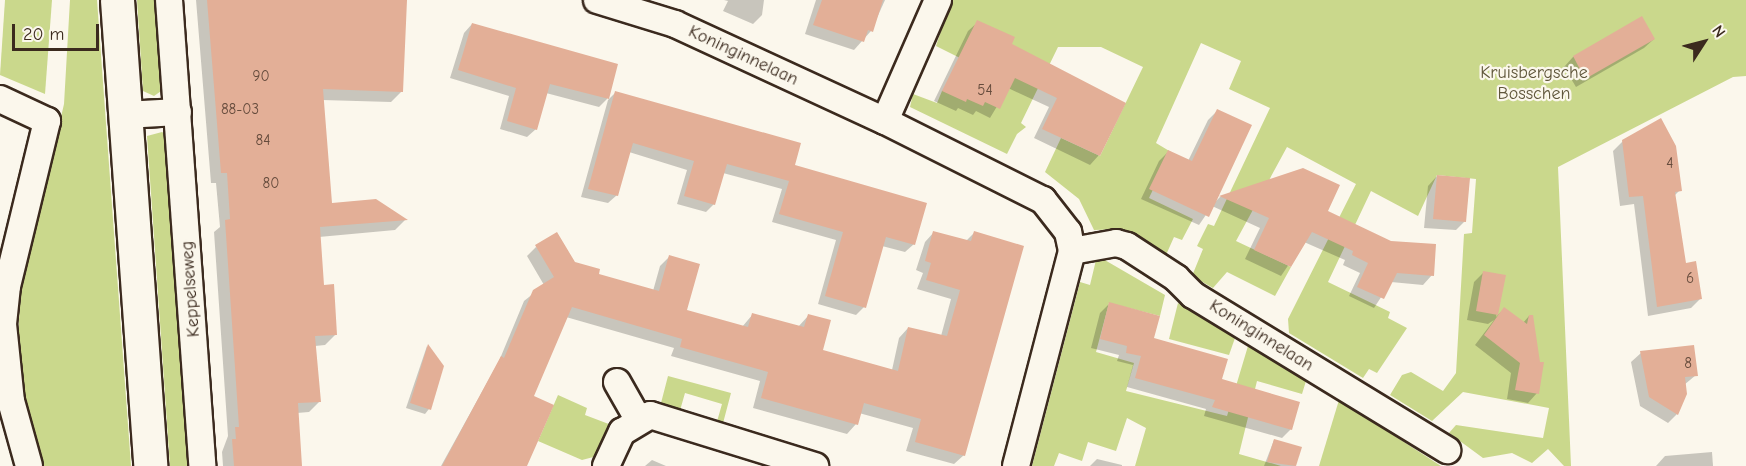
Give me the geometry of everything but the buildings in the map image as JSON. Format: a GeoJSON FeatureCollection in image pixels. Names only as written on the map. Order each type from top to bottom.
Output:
{"type":"FeatureCollection","features":[{"type":"Feature","properties":{"kind":"main road"},"geometry":{"type":"LineString","coordinates":[[117,0],[150,466]]}},
{"type":"Feature","properties":{"kind":"street","name":"Keppelseweg"},"geometry":{"type":"LineString","coordinates":[[169,0],[202,466]]}},
{"type":"Feature","properties":{"kind":"street","name":"Koninginnelaan"},"geometry":{"type":"LineString","coordinates":[[597,0],[675,24],[885,121],[1043,200],[1068,232],[1072,251],[1116,243],[1127,246],[1176,278],[1193,295],[1447,450]]}},
{"type":"Feature","properties":{"kind":"street"},"geometry":{"type":"LineString","coordinates":[[885,121],[938,0]]}},
{"type":"Feature","properties":{"kind":"street"},"geometry":{"type":"LineString","coordinates":[[0,99],[46,121],[7,286],[3,324],[11,401],[29,466]]}},
{"type":"Feature","properties":{"kind":"street"},"geometry":{"type":"LineString","coordinates":[[125,115],[178,112]]}},
{"type":"Feature","properties":{"kind":"street"},"geometry":{"type":"LineString","coordinates":[[1016,466],[1072,251]]}},
{"type":"Feature","properties":{"kind":"street"},"geometry":{"type":"LineString","coordinates":[[617,382],[638,419]]}},
{"type":"Feature","properties":{"kind":"street"},"geometry":{"type":"LineString","coordinates":[[606,466],[622,432],[638,419],[661,417],[815,466]]}},
{"type":"Feature","properties":{"kind":"green space"},"geometry":{"type":"Polygon","coordinates":[[[5,0],[52,0],[45,94],[0,75],[5,0]]]}},
{"type":"Feature","properties":{"kind":"green space"},"geometry":{"type":"Polygon","coordinates":[[[70,0],[97,0],[131,466],[41,466],[24,408],[17,349],[21,290],[64,104],[70,0]]]}},
{"type":"Feature","properties":{"kind":"green space"},"geometry":{"type":"Polygon","coordinates":[[[137,0],[157,0],[164,89],[154,96],[143,91],[137,0]]]}},
{"type":"Feature","properties":{"kind":"green space","name":"Kruisbergsche Bosschen"},"geometry":{"type":"Polygon","coordinates":[[[951,0],[1746,0],[1746,76],[1733,77],[1558,167],[1571,466],[1564,466],[1548,449],[1532,463],[1512,453],[1483,458],[1449,433],[1456,425],[1543,438],[1549,408],[1463,392],[1432,421],[1390,395],[1402,375],[1411,372],[1443,391],[1456,373],[1464,234],[1472,233],[1476,179],[1437,175],[1418,216],[1371,191],[1328,282],[1390,312],[1388,318],[1407,328],[1377,373],[1369,369],[1363,378],[1289,333],[1288,319],[1356,184],[1287,147],[1236,241],[1291,267],[1275,296],[1227,272],[1213,288],[1192,276],[1203,249],[1197,246],[1208,224],[1214,226],[1270,108],[1229,89],[1241,61],[1201,43],[1156,143],[1171,152],[1149,198],[1193,219],[1182,240],[1174,237],[1166,255],[1122,229],[1094,230],[1079,199],[1045,172],[1061,138],[1100,156],[1143,67],[1101,47],[1058,47],[1021,123],[1026,127],[1017,134],[1007,154],[910,107],[913,94],[937,103],[942,91],[970,74],[974,65],[936,46],[951,0]]]}},
{"type":"Feature","properties":{"kind":"green space"},"geometry":{"type":"Polygon","coordinates":[[[162,132],[167,135],[191,466],[170,466],[147,136],[162,132]]]}},
{"type":"Feature","properties":{"kind":"green space"},"geometry":{"type":"Polygon","coordinates":[[[1103,259],[1165,295],[1160,316],[1109,303],[1096,352],[1134,363],[1126,391],[1227,416],[1248,346],[1306,381],[1302,394],[1257,381],[1239,454],[1281,466],[1135,466],[1146,428],[1127,418],[1116,451],[1088,442],[1082,461],[1059,453],[1054,466],[1032,466],[1080,282],[1090,285],[1096,260],[1103,259]]]}},
{"type":"Feature","properties":{"kind":"green space"},"geometry":{"type":"Polygon","coordinates":[[[1178,303],[1235,338],[1229,355],[1169,339],[1178,303]]]}},
{"type":"Feature","properties":{"kind":"green space"},"geometry":{"type":"Polygon","coordinates":[[[668,376],[731,393],[722,427],[716,425],[722,404],[685,393],[679,414],[664,411],[661,403],[668,376]]]}},
{"type":"Feature","properties":{"kind":"green space"},"geometry":{"type":"Polygon","coordinates":[[[558,395],[587,408],[585,415],[614,426],[601,455],[582,460],[538,441],[558,395]]]}},
{"type":"Feature","properties":{"kind":"green space"},"geometry":{"type":"Polygon","coordinates":[[[1339,400],[1441,466],[1319,466],[1339,400]]]}}]}
